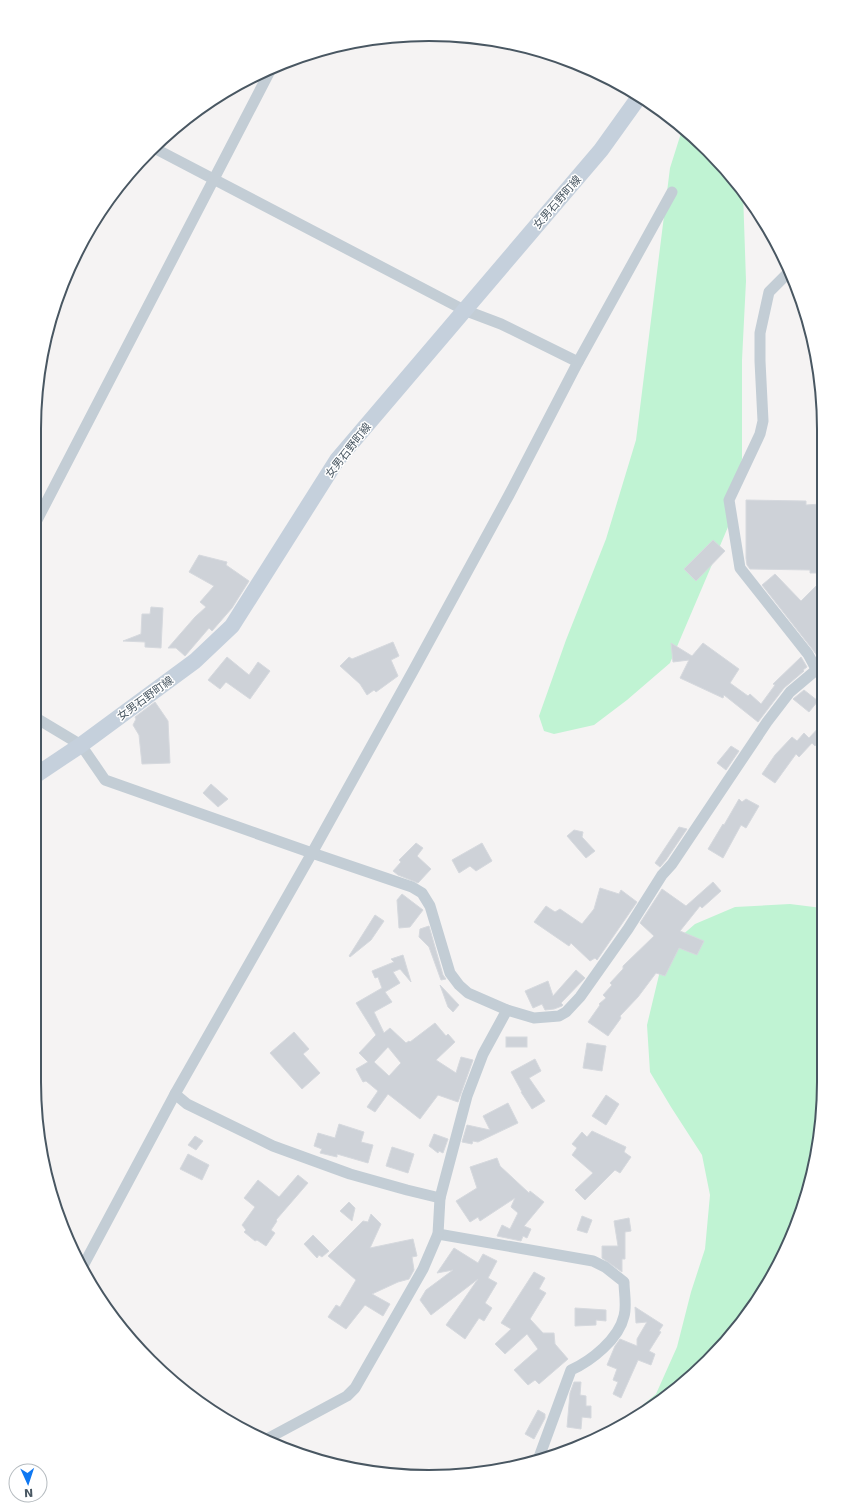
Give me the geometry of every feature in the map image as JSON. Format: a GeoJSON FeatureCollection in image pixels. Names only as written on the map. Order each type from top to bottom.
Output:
{"type":"FeatureCollection","features":[{"type":"Feature","properties":{"kind":"main road","name":"女男石野町線"},"geometry":{"type":"LineString","coordinates":[[41,773],[196,661],[232,626],[337,460],[601,150],[637,101]]}},
{"type":"Feature","properties":{"kind":"street"},"geometry":{"type":"LineString","coordinates":[[41,512],[266,77]]}},
{"type":"Feature","properties":{"kind":"street"},"geometry":{"type":"LineString","coordinates":[[159,151],[464,310],[501,324],[578,362]]}},
{"type":"Feature","properties":{"kind":"street"},"geometry":{"type":"LineString","coordinates":[[85,1262],[176,1094],[312,853],[506,501],[578,362],[672,192]]}},
{"type":"Feature","properties":{"kind":"street"},"geometry":{"type":"LineString","coordinates":[[785,276],[769,292],[760,333],[763,421],[760,434],[729,500],[740,568],[817,665]]}},
{"type":"Feature","properties":{"kind":"street"},"geometry":{"type":"LineString","coordinates":[[41,721],[81,745],[105,780],[412,887],[422,893],[430,906],[450,973],[459,985],[468,993],[507,1010],[534,1018],[559,1016],[566,1012],[580,997],[767,722],[790,692],[817,669]]}},
{"type":"Feature","properties":{"kind":"street"},"geometry":{"type":"LineString","coordinates":[[272,1436],[346,1396],[355,1388],[423,1269],[438,1234],[440,1198],[467,1096],[483,1054],[507,1010]]}},
{"type":"Feature","properties":{"kind":"street"},"geometry":{"type":"LineString","coordinates":[[176,1094],[187,1104],[273,1146],[350,1174],[440,1198]]}},
{"type":"Feature","properties":{"kind":"street"},"geometry":{"type":"LineString","coordinates":[[438,1234],[593,1260],[605,1267],[624,1282],[624,1316],[616,1335],[586,1363],[570,1370],[540,1453]]}},
{"type":"Feature","properties":{"kind":"green space"},"geometry":{"type":"Polygon","coordinates":[[[681,134],[721,173],[743,201],[746,281],[742,360],[742,459],[728,527],[670,663],[627,700],[594,725],[554,734],[544,731],[539,716],[566,640],[606,539],[636,440],[670,168],[681,134]]]}},
{"type":"Feature","properties":{"kind":"green space"},"geometry":{"type":"Polygon","coordinates":[[[790,904],[817,907],[817,1082],[814,1133],[810,1158],[804,1182],[787,1230],[777,1254],[752,1298],[721,1338],[685,1374],[637,1410],[656,1394],[677,1347],[691,1292],[705,1249],[710,1195],[702,1155],[650,1072],[647,1025],[665,950],[695,924],[735,907],[790,904]]]}},
{"type":"Feature","properties":{"kind":"building"},"geometry":{"type":"Polygon","coordinates":[[[746,500],[806,501],[806,505],[817,504],[817,573],[810,573],[810,570],[750,569],[747,565],[746,500]]]}},
{"type":"Feature","properties":{"kind":"building"},"geometry":{"type":"Polygon","coordinates":[[[713,540],[725,551],[696,581],[684,569],[713,540]]]}},
{"type":"Feature","properties":{"kind":"building"},"geometry":{"type":"Polygon","coordinates":[[[199,555],[227,562],[226,565],[249,581],[232,608],[212,631],[209,628],[185,656],[176,648],[168,648],[195,617],[206,607],[200,602],[214,586],[189,572],[199,555]]]}},
{"type":"Feature","properties":{"kind":"building"},"geometry":{"type":"Polygon","coordinates":[[[775,574],[801,601],[817,585],[817,656],[813,650],[762,585],[775,574]]]}},
{"type":"Feature","properties":{"kind":"building"},"geometry":{"type":"Polygon","coordinates":[[[151,607],[163,608],[161,648],[145,647],[145,642],[123,641],[141,634],[142,614],[150,614],[151,607]]]}},
{"type":"Feature","properties":{"kind":"building"},"geometry":{"type":"Polygon","coordinates":[[[393,642],[399,656],[391,660],[398,676],[376,692],[374,690],[367,695],[360,684],[340,666],[349,657],[352,659],[393,642]]]}},
{"type":"Feature","properties":{"kind":"building"},"geometry":{"type":"Polygon","coordinates":[[[671,643],[692,656],[703,643],[739,669],[730,683],[748,696],[750,694],[761,704],[775,685],[773,684],[801,657],[807,667],[784,688],[758,722],[724,695],[723,698],[680,678],[689,660],[673,662],[671,643]]]}},
{"type":"Feature","properties":{"kind":"building"},"geometry":{"type":"Polygon","coordinates":[[[227,657],[249,675],[258,662],[270,671],[250,699],[226,682],[220,689],[208,680],[227,657]]]}},
{"type":"Feature","properties":{"kind":"building"},"geometry":{"type":"Polygon","coordinates":[[[804,690],[817,700],[817,702],[809,712],[793,699],[804,690]]]}},
{"type":"Feature","properties":{"kind":"building"},"geometry":{"type":"Polygon","coordinates":[[[155,702],[168,721],[170,763],[142,764],[139,735],[133,725],[136,719],[135,717],[155,702]]]}},
{"type":"Feature","properties":{"kind":"building"},"geometry":{"type":"Polygon","coordinates":[[[817,729],[817,744],[815,746],[812,743],[799,757],[796,754],[775,783],[762,774],[775,755],[792,737],[797,741],[804,733],[809,738],[817,729]]]}},
{"type":"Feature","properties":{"kind":"building"},"geometry":{"type":"Polygon","coordinates":[[[731,746],[739,751],[726,770],[717,763],[731,746]]]}},
{"type":"Feature","properties":{"kind":"building"},"geometry":{"type":"Polygon","coordinates":[[[211,784],[228,799],[218,807],[203,793],[211,784]]]}},
{"type":"Feature","properties":{"kind":"building"},"geometry":{"type":"Polygon","coordinates":[[[739,799],[742,802],[746,799],[759,806],[746,828],[741,825],[723,858],[708,849],[739,799]]]}},
{"type":"Feature","properties":{"kind":"building"},"geometry":{"type":"Polygon","coordinates":[[[679,827],[687,829],[660,867],[655,863],[679,827]]]}},
{"type":"Feature","properties":{"kind":"building"},"geometry":{"type":"Polygon","coordinates":[[[574,830],[583,832],[582,837],[595,851],[586,858],[567,836],[574,830]]]}},
{"type":"Feature","properties":{"kind":"building"},"geometry":{"type":"Polygon","coordinates":[[[416,843],[423,848],[417,856],[431,869],[418,883],[398,875],[393,871],[401,862],[399,860],[416,843]]]}},
{"type":"Feature","properties":{"kind":"building"},"geometry":{"type":"Polygon","coordinates":[[[482,843],[492,861],[476,871],[470,866],[459,873],[452,860],[482,843]]]}},
{"type":"Feature","properties":{"kind":"building"},"geometry":{"type":"Polygon","coordinates":[[[713,882],[721,891],[702,908],[700,906],[680,931],[704,941],[697,955],[679,948],[665,976],[656,973],[638,997],[620,1016],[621,1018],[608,1036],[588,1022],[600,1005],[599,1004],[606,998],[603,995],[612,985],[610,983],[623,969],[623,966],[654,936],[640,923],[662,889],[686,906],[713,882]]]}},
{"type":"Feature","properties":{"kind":"building"},"geometry":{"type":"Polygon","coordinates":[[[600,888],[619,894],[621,890],[637,902],[597,960],[595,958],[590,961],[571,943],[569,946],[534,922],[546,906],[555,912],[560,909],[582,924],[594,909],[600,888]]]}},
{"type":"Feature","properties":{"kind":"building"},"geometry":{"type":"Polygon","coordinates":[[[402,894],[423,910],[410,927],[399,928],[397,900],[402,894]]]}},
{"type":"Feature","properties":{"kind":"building"},"geometry":{"type":"Polygon","coordinates":[[[375,915],[384,921],[371,940],[350,957],[349,956],[375,915]]]}},
{"type":"Feature","properties":{"kind":"building"},"geometry":{"type":"Polygon","coordinates":[[[429,926],[443,975],[446,979],[441,980],[429,947],[419,937],[420,929],[429,926]]]}},
{"type":"Feature","properties":{"kind":"building"},"geometry":{"type":"Polygon","coordinates":[[[403,955],[411,982],[400,969],[393,972],[400,983],[385,992],[392,1002],[374,1012],[384,1033],[390,1028],[406,1043],[409,1041],[410,1042],[435,1023],[446,1036],[448,1034],[455,1042],[436,1060],[456,1073],[461,1057],[473,1060],[458,1102],[438,1095],[420,1119],[388,1094],[375,1112],[367,1107],[378,1091],[366,1081],[363,1082],[356,1069],[368,1062],[359,1053],[376,1035],[356,1003],[382,988],[378,977],[375,978],[372,971],[394,962],[391,959],[403,955]],[[388,1047],[374,1062],[389,1076],[401,1063],[388,1047]]]}},
{"type":"Feature","properties":{"kind":"building"},"geometry":{"type":"Polygon","coordinates":[[[576,970],[585,978],[561,1003],[563,1005],[562,1006],[545,1010],[542,1004],[533,1008],[525,991],[548,981],[553,996],[576,970]]]}},
{"type":"Feature","properties":{"kind":"building"},"geometry":{"type":"Polygon","coordinates":[[[440,985],[459,1005],[453,1012],[448,1007],[440,985]]]}},
{"type":"Feature","properties":{"kind":"building"},"geometry":{"type":"Polygon","coordinates":[[[294,1032],[309,1049],[303,1054],[320,1073],[302,1089],[270,1053],[294,1032]]]}},
{"type":"Feature","properties":{"kind":"building"},"geometry":{"type":"Polygon","coordinates":[[[506,1037],[527,1037],[527,1047],[506,1047],[506,1037]]]}},
{"type":"Feature","properties":{"kind":"building"},"geometry":{"type":"Polygon","coordinates":[[[587,1043],[606,1046],[602,1071],[583,1068],[587,1043]]]}},
{"type":"Feature","properties":{"kind":"building"},"geometry":{"type":"Polygon","coordinates":[[[535,1059],[541,1071],[529,1078],[545,1101],[532,1109],[511,1072],[535,1059]]]}},
{"type":"Feature","properties":{"kind":"building"},"geometry":{"type":"Polygon","coordinates":[[[606,1095],[619,1104],[606,1125],[592,1116],[606,1095]]]}},
{"type":"Feature","properties":{"kind":"building"},"geometry":{"type":"Polygon","coordinates":[[[508,1103],[518,1123],[478,1142],[473,1141],[472,1144],[462,1142],[467,1125],[490,1130],[483,1116],[508,1103]]]}},
{"type":"Feature","properties":{"kind":"building"},"geometry":{"type":"Polygon","coordinates":[[[339,1124],[364,1132],[361,1142],[373,1145],[368,1163],[337,1154],[337,1157],[320,1153],[322,1149],[314,1146],[318,1133],[335,1138],[339,1124]]]}},
{"type":"Feature","properties":{"kind":"building"},"geometry":{"type":"Polygon","coordinates":[[[592,1131],[626,1147],[624,1152],[631,1157],[620,1173],[615,1170],[585,1200],[575,1190],[593,1173],[572,1155],[577,1148],[572,1144],[582,1132],[587,1137],[592,1131]]]}},
{"type":"Feature","properties":{"kind":"building"},"geometry":{"type":"Polygon","coordinates":[[[434,1134],[448,1139],[443,1153],[439,1151],[438,1153],[429,1146],[434,1134]]]}},
{"type":"Feature","properties":{"kind":"building"},"geometry":{"type":"Polygon","coordinates":[[[195,1136],[203,1141],[196,1150],[188,1145],[195,1136]]]}},
{"type":"Feature","properties":{"kind":"building"},"geometry":{"type":"Polygon","coordinates":[[[392,1147],[414,1154],[408,1173],[386,1166],[392,1147]]]}},
{"type":"Feature","properties":{"kind":"building"},"geometry":{"type":"Polygon","coordinates":[[[188,1154],[209,1165],[202,1180],[180,1169],[188,1154]]]}},
{"type":"Feature","properties":{"kind":"building"},"geometry":{"type":"Polygon","coordinates":[[[497,1158],[500,1166],[529,1193],[530,1191],[544,1202],[524,1226],[531,1229],[527,1238],[523,1236],[521,1241],[497,1236],[502,1225],[510,1229],[518,1213],[511,1207],[515,1198],[480,1221],[478,1217],[470,1222],[456,1201],[477,1188],[470,1167],[497,1158]]]}},
{"type":"Feature","properties":{"kind":"building"},"geometry":{"type":"Polygon","coordinates":[[[298,1175],[308,1183],[276,1220],[277,1221],[271,1230],[275,1233],[266,1246],[257,1240],[255,1241],[244,1232],[246,1230],[242,1225],[255,1207],[244,1198],[258,1180],[279,1197],[298,1175]]]}},
{"type":"Feature","properties":{"kind":"building"},"geometry":{"type":"Polygon","coordinates":[[[349,1202],[355,1208],[352,1221],[340,1211],[349,1202]]]}},
{"type":"Feature","properties":{"kind":"building"},"geometry":{"type":"Polygon","coordinates":[[[371,1214],[381,1224],[370,1248],[413,1239],[417,1256],[412,1257],[414,1270],[409,1279],[398,1282],[372,1294],[390,1304],[383,1316],[365,1305],[346,1329],[328,1317],[336,1305],[340,1307],[356,1280],[328,1256],[363,1221],[368,1222],[371,1214]]]}},
{"type":"Feature","properties":{"kind":"building"},"geometry":{"type":"Polygon","coordinates":[[[582,1216],[592,1220],[587,1233],[577,1230],[582,1216]]]}},
{"type":"Feature","properties":{"kind":"building"},"geometry":{"type":"Polygon","coordinates":[[[629,1218],[631,1231],[625,1232],[625,1259],[622,1259],[622,1272],[602,1258],[602,1246],[618,1246],[614,1221],[629,1218]]]}},
{"type":"Feature","properties":{"kind":"building"},"geometry":{"type":"Polygon","coordinates":[[[313,1235],[329,1251],[322,1257],[319,1255],[317,1258],[304,1244],[313,1235]]]}},
{"type":"Feature","properties":{"kind":"building"},"geometry":{"type":"Polygon","coordinates":[[[454,1248],[478,1263],[483,1254],[497,1261],[488,1278],[497,1283],[485,1303],[492,1308],[484,1321],[479,1318],[465,1339],[446,1325],[478,1279],[431,1315],[420,1300],[426,1290],[453,1270],[437,1273],[454,1248]]]}},
{"type":"Feature","properties":{"kind":"building"},"geometry":{"type":"Polygon","coordinates":[[[534,1272],[545,1278],[539,1289],[546,1293],[530,1319],[543,1333],[554,1333],[555,1344],[568,1359],[539,1384],[535,1380],[528,1385],[514,1370],[538,1349],[527,1334],[505,1354],[495,1344],[511,1329],[501,1323],[534,1272]]]}},
{"type":"Feature","properties":{"kind":"building"},"geometry":{"type":"Polygon","coordinates":[[[635,1307],[663,1325],[659,1331],[661,1332],[649,1351],[655,1354],[651,1365],[638,1360],[621,1398],[613,1394],[618,1382],[613,1380],[617,1369],[607,1365],[615,1346],[620,1339],[637,1346],[637,1339],[647,1322],[636,1323],[635,1307]]]}},
{"type":"Feature","properties":{"kind":"building"},"geometry":{"type":"Polygon","coordinates":[[[575,1308],[606,1310],[606,1321],[596,1320],[596,1325],[575,1326],[575,1308]]]}},
{"type":"Feature","properties":{"kind":"building"},"geometry":{"type":"Polygon","coordinates":[[[574,1382],[581,1382],[580,1395],[586,1396],[586,1406],[591,1406],[591,1418],[582,1417],[581,1429],[567,1427],[570,1393],[574,1382]]]}},
{"type":"Feature","properties":{"kind":"building"},"geometry":{"type":"Polygon","coordinates":[[[538,1410],[545,1414],[545,1418],[534,1439],[525,1434],[538,1410]]]}}]}
